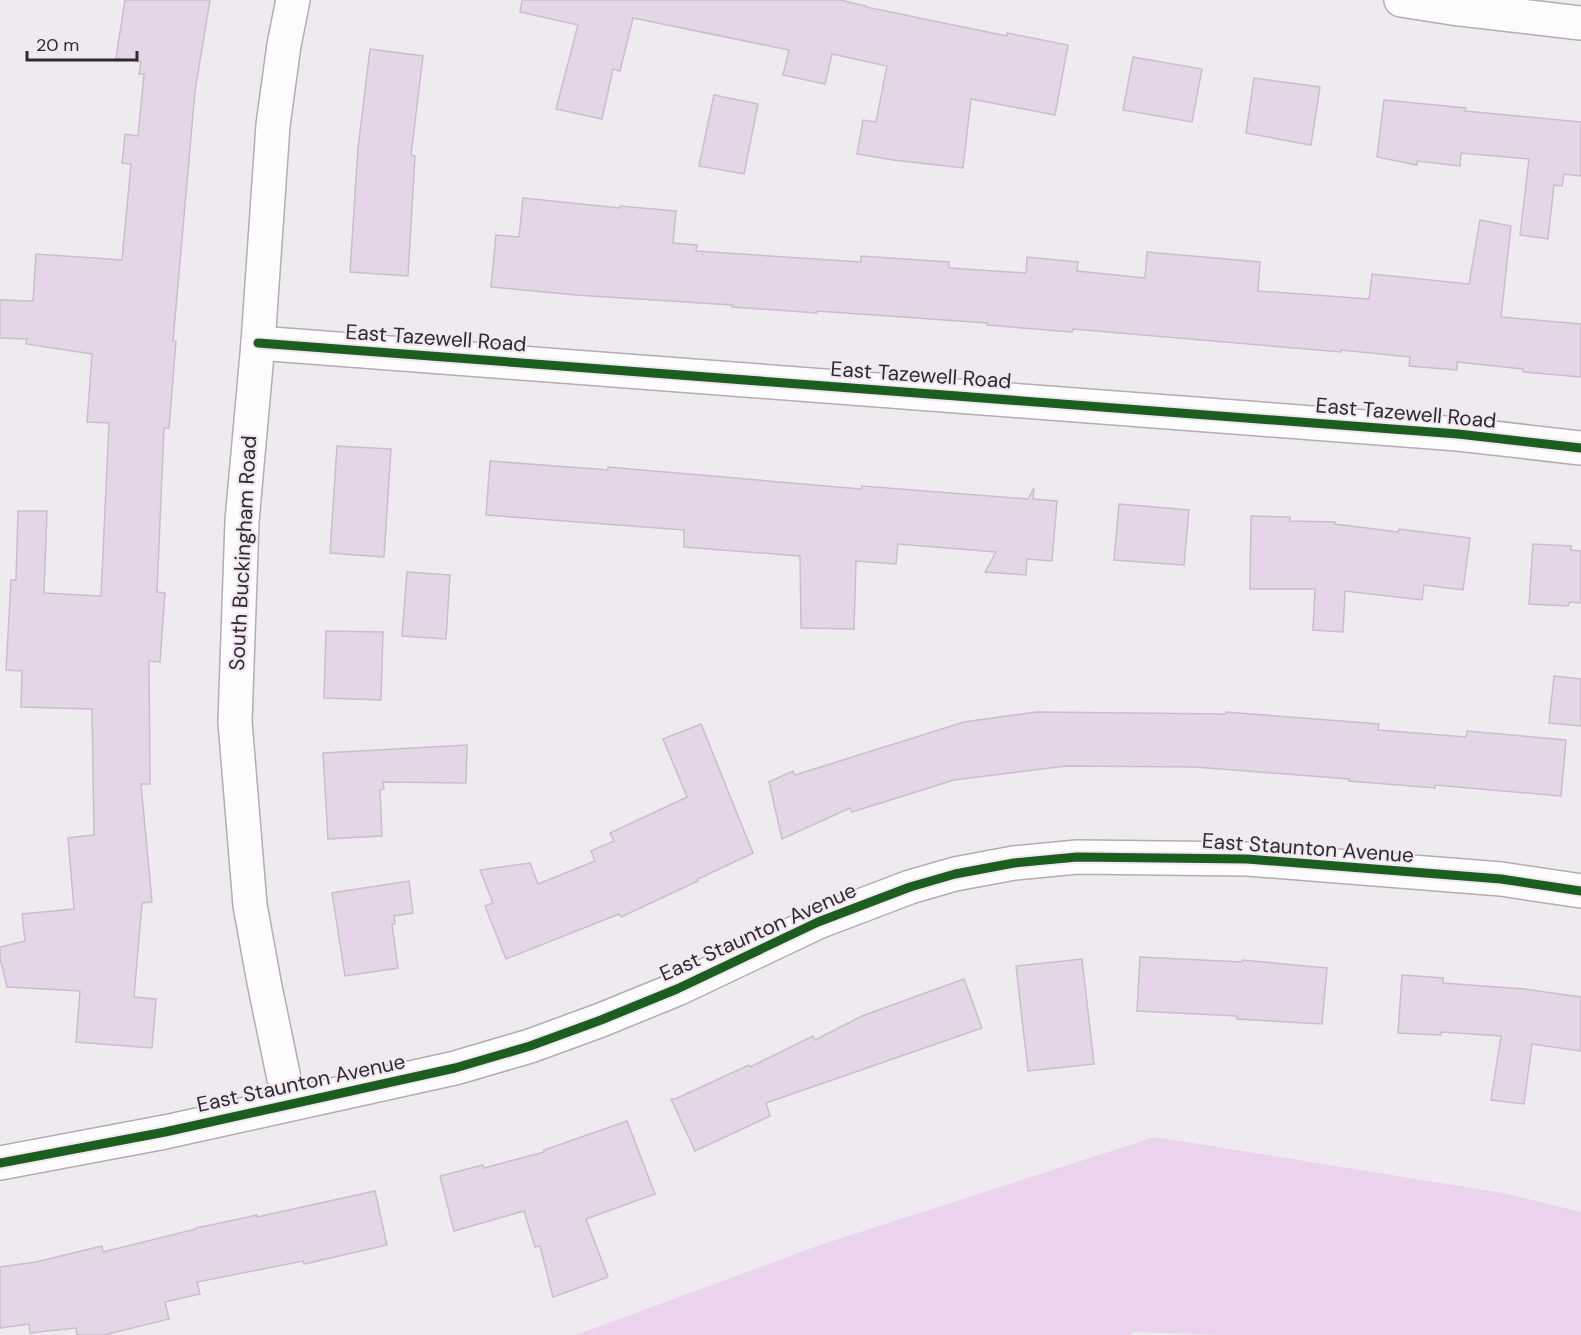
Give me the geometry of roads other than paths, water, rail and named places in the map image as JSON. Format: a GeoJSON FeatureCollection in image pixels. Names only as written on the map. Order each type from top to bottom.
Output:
{"type":"FeatureCollection","features":[{"type":"Feature","properties":{"kind":"street","name":"South Buckingham Road"},"geometry":{"type":"LineString","coordinates":[[288,1104],[250,905],[235,722],[242,521],[258,343],[273,125],[292,0]]}},
{"type":"Feature","properties":{"kind":"street"},"geometry":{"type":"LineString","coordinates":[[1401,0],[1581,23]]}},
{"type":"Feature","properties":{"kind":"street","name":"East Tazewell Road"},"geometry":{"type":"LineString","coordinates":[[258,343],[1458,434],[1581,448]]}},
{"type":"Feature","properties":{"kind":"street","name":"East Staunton Avenue"},"geometry":{"type":"LineString","coordinates":[[0,1163],[165,1132],[454,1068],[530,1046],[677,989],[818,922],[910,887],[954,874],[1014,863],[1077,856],[1247,859],[1501,879],[1581,891]]}}]}
